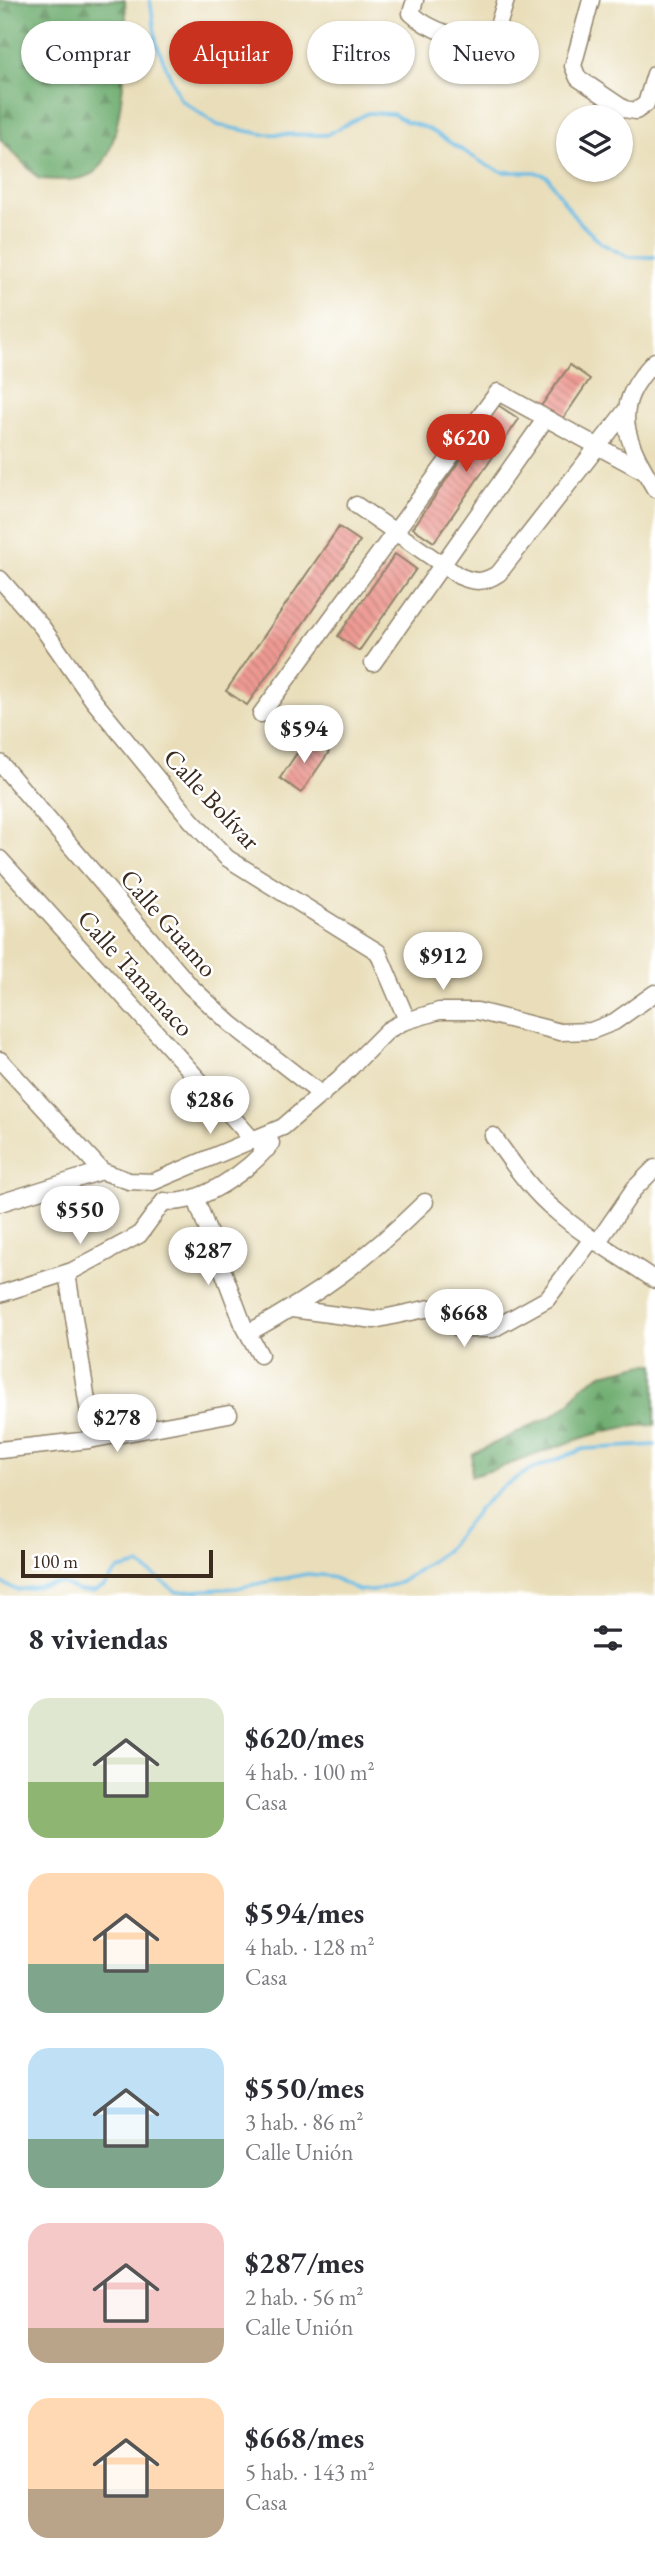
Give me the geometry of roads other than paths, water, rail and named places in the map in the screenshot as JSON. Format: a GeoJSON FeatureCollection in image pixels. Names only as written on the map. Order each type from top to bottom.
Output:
{"type":"FeatureCollection","features":[{"type":"Feature","properties":{"kind":"street"},"geometry":{"type":"LineString","coordinates":[[413,6],[426,25],[480,42],[490,39],[497,29],[506,0]]}},
{"type":"Feature","properties":{"kind":"street"},"geometry":{"type":"LineString","coordinates":[[591,0],[574,53],[573,66],[578,78],[624,109],[636,111],[646,104],[655,74]]}},
{"type":"Feature","properties":{"kind":"street"},"geometry":{"type":"LineString","coordinates":[[356,505],[442,565],[473,582],[485,581],[499,573],[627,409],[637,383],[655,361]]}},
{"type":"Feature","properties":{"kind":"street"},"geometry":{"type":"LineString","coordinates":[[261,714],[498,392],[645,472]]}},
{"type":"Feature","properties":{"kind":"street"},"geometry":{"type":"LineString","coordinates":[[627,409],[627,438],[655,489]]}},
{"type":"Feature","properties":{"kind":"street"},"geometry":{"type":"LineString","coordinates":[[373,663],[546,418]]}},
{"type":"Feature","properties":{"kind":"street","name":"Calle Bolívar"},"geometry":{"type":"LineString","coordinates":[[0,579],[42,627],[109,720],[227,858],[378,951],[407,1020]]}},
{"type":"Feature","properties":{"kind":"street","name":"Calle Guamo"},"geometry":{"type":"LineString","coordinates":[[0,763],[190,986],[231,1024],[322,1095]]}},
{"type":"Feature","properties":{"kind":"street","name":"Calle Tamanaco"},"geometry":{"type":"LineString","coordinates":[[0,859],[252,1139],[267,1149]]}},
{"type":"Feature","properties":{"kind":"street"},"geometry":{"type":"LineString","coordinates":[[164,1201],[176,1203],[196,1199],[251,1165],[283,1127],[322,1095],[388,1030],[407,1020],[439,1011],[477,1011],[560,1032],[591,1031],[614,1022],[655,993]]}},
{"type":"Feature","properties":{"kind":"street"},"geometry":{"type":"LineString","coordinates":[[0,1060],[102,1171],[129,1181],[153,1182],[283,1127]]}},
{"type":"Feature","properties":{"kind":"street"},"geometry":{"type":"LineString","coordinates":[[492,1136],[536,1193],[594,1241],[655,1280]]}},
{"type":"Feature","properties":{"kind":"street"},"geometry":{"type":"LineString","coordinates":[[292,1309],[374,1320],[430,1308],[460,1329],[484,1331],[506,1323],[547,1299],[634,1189],[655,1168]]}},
{"type":"Feature","properties":{"kind":"street"},"geometry":{"type":"LineString","coordinates":[[0,1203],[102,1171]]}},
{"type":"Feature","properties":{"kind":"street"},"geometry":{"type":"LineString","coordinates":[[153,1182],[164,1201]]}},
{"type":"Feature","properties":{"kind":"street"},"geometry":{"type":"LineString","coordinates":[[196,1199],[248,1333],[260,1355]]}},
{"type":"Feature","properties":{"kind":"street"},"geometry":{"type":"LineString","coordinates":[[0,1294],[66,1273],[139,1235],[164,1201]]}},
{"type":"Feature","properties":{"kind":"street"},"geometry":{"type":"LineString","coordinates":[[248,1333],[292,1309],[369,1256],[425,1202]]}},
{"type":"Feature","properties":{"kind":"street"},"geometry":{"type":"LineString","coordinates":[[66,1273],[93,1439]]}},
{"type":"Feature","properties":{"kind":"street"},"geometry":{"type":"LineString","coordinates":[[0,1450],[93,1439],[229,1414]]}},
{"type":"Feature","properties":{"kind":"waterway"},"geometry":{"type":"LineString","coordinates":[[150,0],[157,45],[180,99],[217,125],[262,134],[326,135],[368,113],[393,114],[427,128],[488,166],[503,172],[535,172],[547,176],[576,219],[601,243],[628,257],[655,257]]}},
{"type":"Feature","properties":{"kind":"waterway"},"geometry":{"type":"LineString","coordinates":[[0,1582],[17,1590],[61,1583],[79,1591],[93,1592],[103,1587],[118,1570],[139,1565],[177,1592],[237,1588],[307,1574],[330,1576],[358,1590],[373,1591],[401,1582],[445,1551],[479,1509],[501,1488],[530,1470],[584,1449],[655,1445]]}}]}
